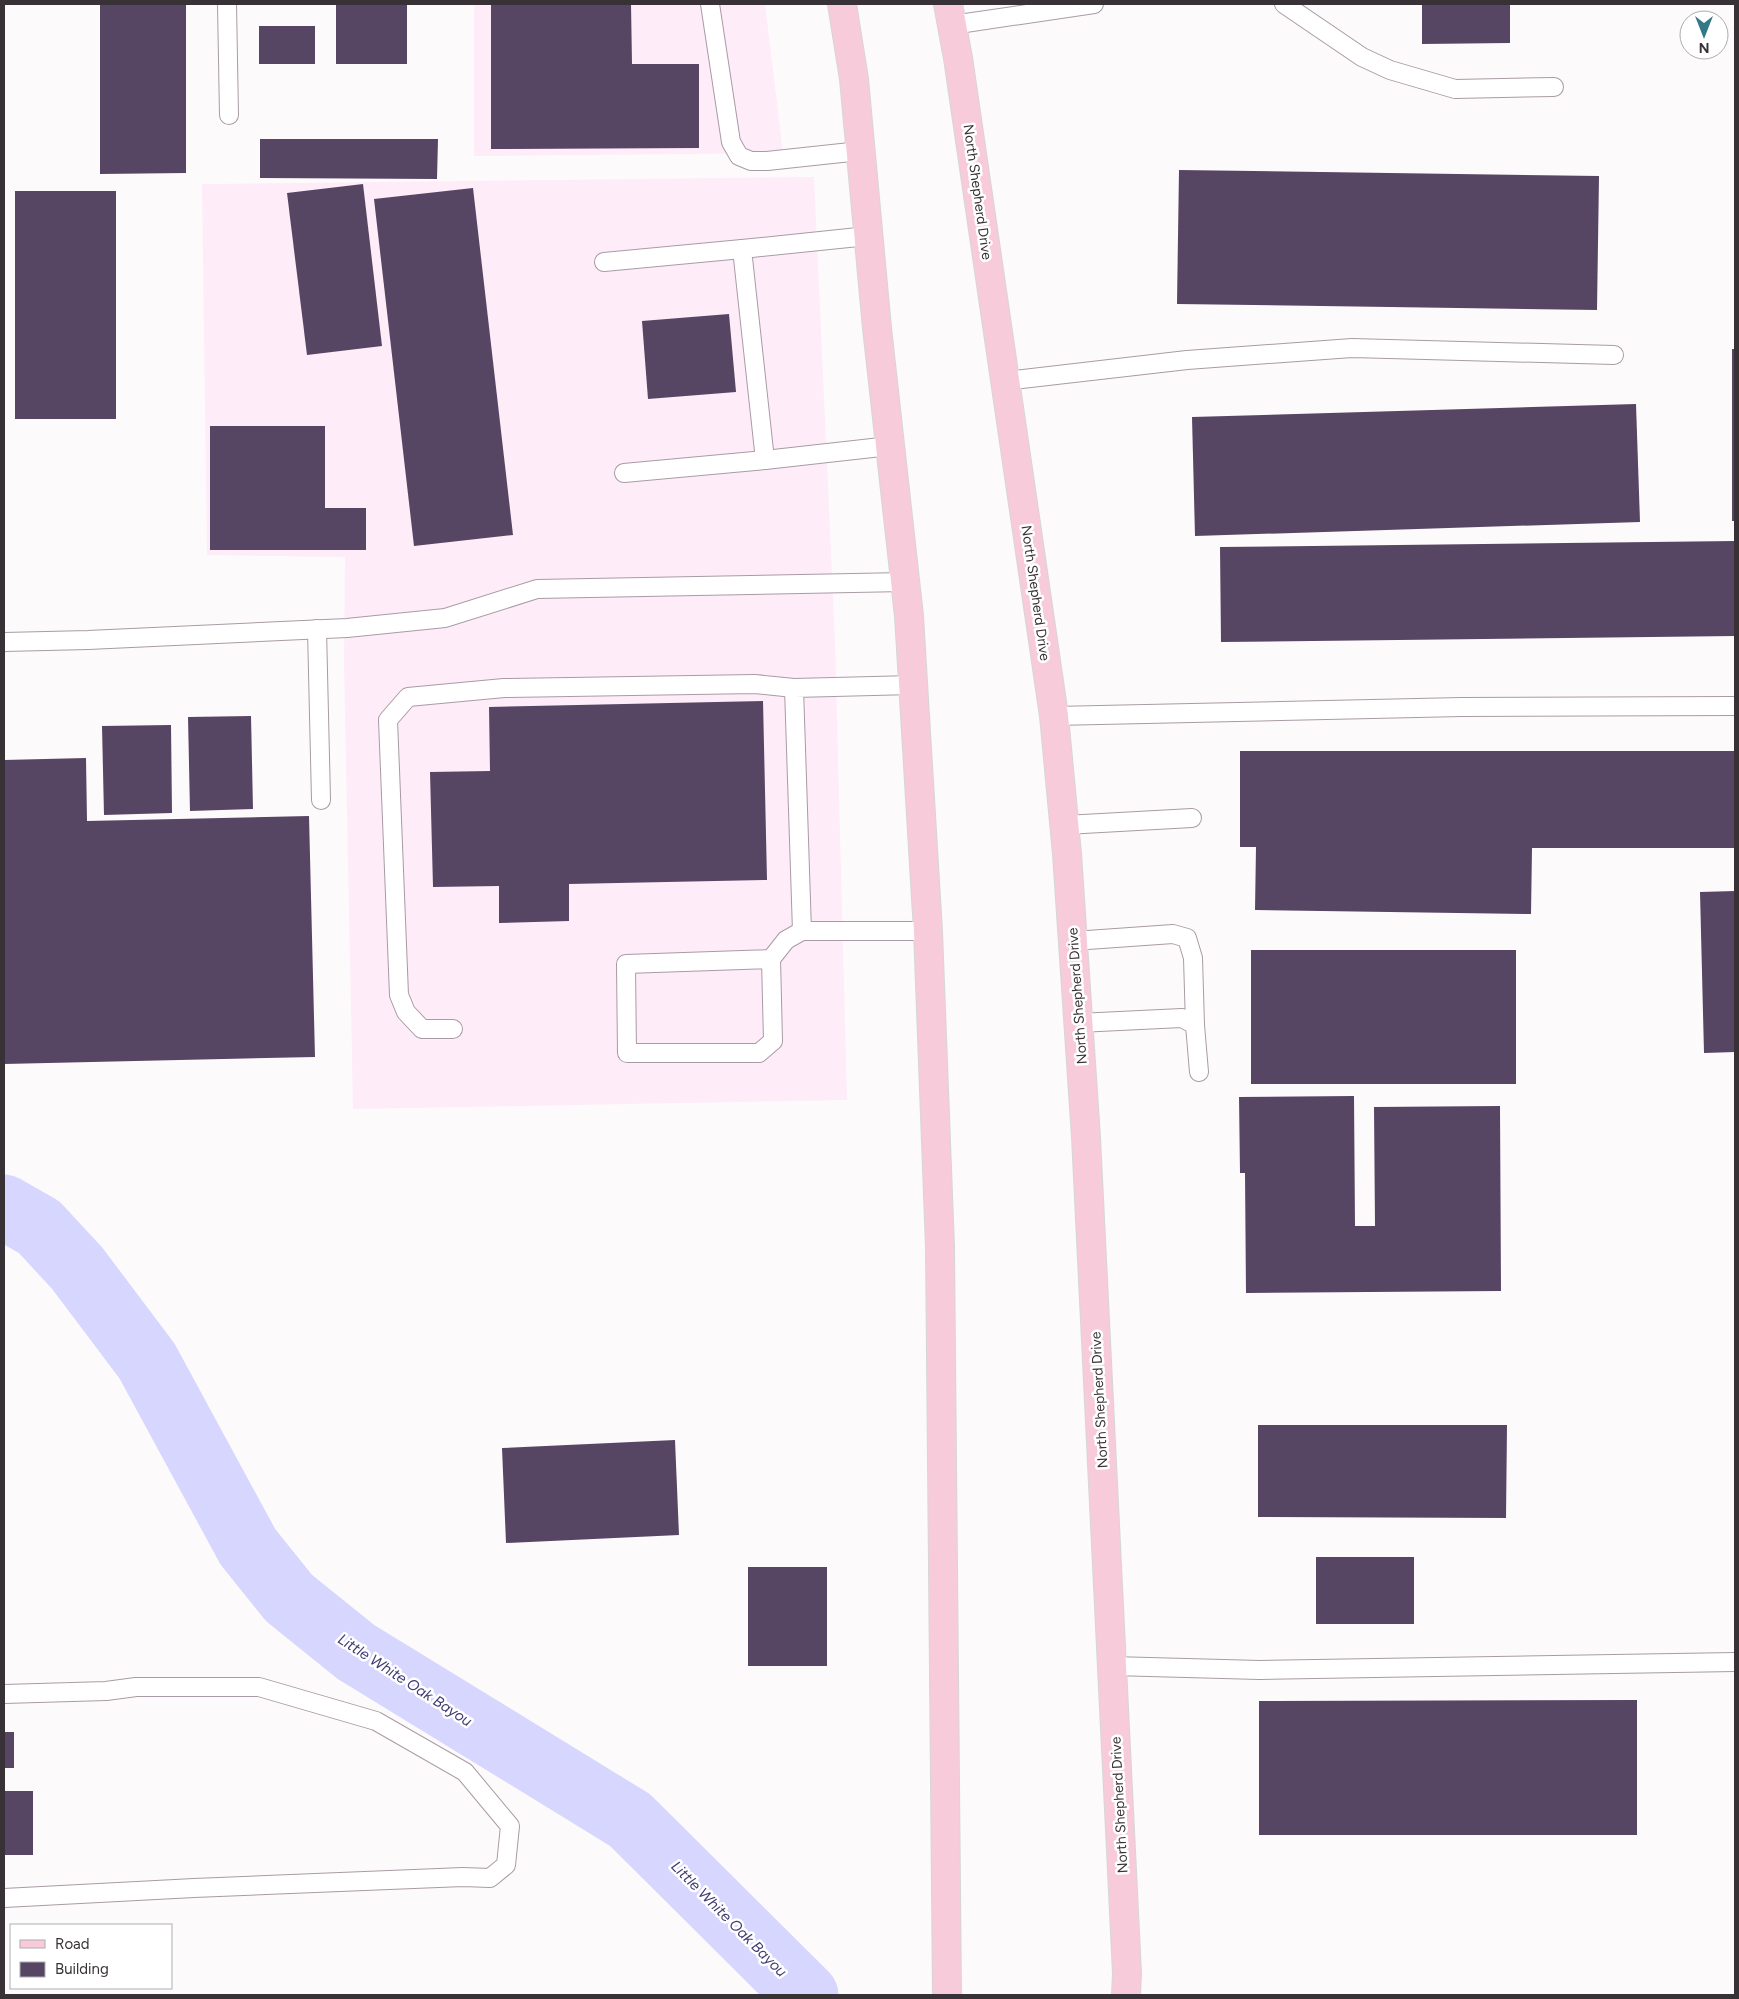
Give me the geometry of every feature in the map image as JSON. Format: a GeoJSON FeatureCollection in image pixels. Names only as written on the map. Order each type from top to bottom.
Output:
{"type":"FeatureCollection","features":[{"type":"Feature","properties":{"kind":"main road"},"geometry":{"type":"LineString","coordinates":[[842,4],[854,79],[868,236],[905,582],[928,931],[940,1247],[947,1995]]}},
{"type":"Feature","properties":{"kind":"main road","name":"North Shepherd Drive"},"geometry":{"type":"LineString","coordinates":[[950,14],[1054,716],[1065,825],[1086,1137],[1127,1973],[1126,1995]]}},
{"type":"Feature","properties":{"kind":"lane"},"geometry":{"type":"LineString","coordinates":[[227,4],[229,115]]}},
{"type":"Feature","properties":{"kind":"lane"},"geometry":{"type":"LineString","coordinates":[[710,4],[731,142],[739,156],[750,161],[767,161],[860,151]]}},
{"type":"Feature","properties":{"kind":"lane"},"geometry":{"type":"LineString","coordinates":[[950,14],[1094,4]]}},
{"type":"Feature","properties":{"kind":"lane"},"geometry":{"type":"LineString","coordinates":[[1284,4],[1362,57],[1390,70],[1455,89],[1554,87]]}},
{"type":"Feature","properties":{"kind":"lane"},"geometry":{"type":"LineString","coordinates":[[604,262],[868,236]]}},
{"type":"Feature","properties":{"kind":"lane"},"geometry":{"type":"LineString","coordinates":[[742,249],[765,460]]}},
{"type":"Feature","properties":{"kind":"lane"},"geometry":{"type":"LineString","coordinates":[[1005,381],[1187,360],[1352,348],[1614,355]]}},
{"type":"Feature","properties":{"kind":"lane"},"geometry":{"type":"LineString","coordinates":[[624,473],[890,446]]}},
{"type":"Feature","properties":{"kind":"lane"},"geometry":{"type":"LineString","coordinates":[[4,642],[317,629],[445,618],[537,589],[905,582]]}},
{"type":"Feature","properties":{"kind":"lane"},"geometry":{"type":"LineString","coordinates":[[317,629],[321,800]]}},
{"type":"Feature","properties":{"kind":"lane"},"geometry":{"type":"LineString","coordinates":[[453,1029],[422,1029],[406,1012],[398,995],[388,720],[408,697],[504,688],[755,684],[794,688],[913,685]]}},
{"type":"Feature","properties":{"kind":"lane"},"geometry":{"type":"LineString","coordinates":[[794,688],[802,931]]}},
{"type":"Feature","properties":{"kind":"lane"},"geometry":{"type":"LineString","coordinates":[[1054,716],[1462,707],[1735,706]]}},
{"type":"Feature","properties":{"kind":"lane"},"geometry":{"type":"LineString","coordinates":[[1065,825],[1192,818]]}},
{"type":"Feature","properties":{"kind":"lane"},"geometry":{"type":"LineString","coordinates":[[772,959],[626,964],[627,1053],[759,1053],[773,1041],[772,959],[786,940],[802,931],[928,931]]}},
{"type":"Feature","properties":{"kind":"lane"},"geometry":{"type":"LineString","coordinates":[[1073,942],[1173,934],[1187,938],[1193,958],[1195,1025],[1199,1072]]}},
{"type":"Feature","properties":{"kind":"lane"},"geometry":{"type":"LineString","coordinates":[[1078,1023],[1182,1018],[1195,1025]]}},
{"type":"Feature","properties":{"kind":"lane"},"geometry":{"type":"LineString","coordinates":[[1112,1666],[1260,1670],[1735,1662]]}},
{"type":"Feature","properties":{"kind":"lane"},"geometry":{"type":"LineString","coordinates":[[4,1694],[106,1691],[136,1687],[259,1687],[376,1721],[465,1772],[510,1826],[506,1865],[490,1878],[463,1877],[214,1887],[4,1898]]}},
{"type":"Feature","properties":{"kind":"shaded area"},"geometry":{"type":"Polygon","coordinates":[[[474,4],[765,4],[783,153],[474,156],[474,4]]]}},
{"type":"Feature","properties":{"kind":"shaded area"},"geometry":{"type":"Polygon","coordinates":[[[814,177],[835,642],[847,1100],[353,1109],[344,663],[345,557],[207,555],[202,184],[814,177]]]}},
{"type":"Feature","properties":{"kind":"building"},"geometry":{"type":"Polygon","coordinates":[[[100,4],[186,4],[186,173],[100,174],[100,4]]]}},
{"type":"Feature","properties":{"kind":"building"},"geometry":{"type":"Polygon","coordinates":[[[336,4],[407,4],[407,64],[336,64],[336,4]]]}},
{"type":"Feature","properties":{"kind":"building"},"geometry":{"type":"Polygon","coordinates":[[[491,4],[631,4],[632,64],[699,64],[699,148],[491,149],[491,4]]]}},
{"type":"Feature","properties":{"kind":"building"},"geometry":{"type":"Polygon","coordinates":[[[1422,4],[1510,4],[1510,43],[1422,44],[1422,4]]]}},
{"type":"Feature","properties":{"kind":"building"},"geometry":{"type":"Polygon","coordinates":[[[259,26],[315,26],[315,64],[259,64],[259,26]]]}},
{"type":"Feature","properties":{"kind":"building"},"geometry":{"type":"Polygon","coordinates":[[[260,139],[438,139],[437,179],[260,178],[260,139]]]}},
{"type":"Feature","properties":{"kind":"building"},"geometry":{"type":"Polygon","coordinates":[[[1179,170],[1599,176],[1597,310],[1177,304],[1179,170]]]}},
{"type":"Feature","properties":{"kind":"building"},"geometry":{"type":"Polygon","coordinates":[[[363,184],[382,346],[307,355],[287,193],[363,184]]]}},
{"type":"Feature","properties":{"kind":"building"},"geometry":{"type":"Polygon","coordinates":[[[473,188],[513,535],[414,546],[374,199],[473,188]]]}},
{"type":"Feature","properties":{"kind":"building"},"geometry":{"type":"Polygon","coordinates":[[[15,191],[116,191],[116,419],[15,419],[15,191]]]}},
{"type":"Feature","properties":{"kind":"building"},"geometry":{"type":"Polygon","coordinates":[[[729,314],[736,392],[648,399],[642,321],[729,314]]]}},
{"type":"Feature","properties":{"kind":"building"},"geometry":{"type":"Polygon","coordinates":[[[1732,349],[1735,349],[1735,521],[1732,521],[1732,349]]]}},
{"type":"Feature","properties":{"kind":"building"},"geometry":{"type":"Polygon","coordinates":[[[1636,404],[1640,522],[1195,536],[1192,417],[1636,404]]]}},
{"type":"Feature","properties":{"kind":"building"},"geometry":{"type":"Polygon","coordinates":[[[210,426],[325,426],[325,508],[366,508],[366,550],[210,550],[210,426]]]}},
{"type":"Feature","properties":{"kind":"building"},"geometry":{"type":"Polygon","coordinates":[[[1735,541],[1735,636],[1221,642],[1220,547],[1735,541]]]}},
{"type":"Feature","properties":{"kind":"building"},"geometry":{"type":"Polygon","coordinates":[[[763,701],[767,880],[569,884],[569,921],[499,923],[499,886],[433,887],[430,772],[490,771],[489,707],[763,701]]]}},
{"type":"Feature","properties":{"kind":"building"},"geometry":{"type":"Polygon","coordinates":[[[251,716],[253,809],[190,811],[188,717],[251,716]]]}},
{"type":"Feature","properties":{"kind":"building"},"geometry":{"type":"Polygon","coordinates":[[[171,725],[172,813],[104,815],[102,726],[171,725]]]}},
{"type":"Feature","properties":{"kind":"building"},"geometry":{"type":"Polygon","coordinates":[[[1240,751],[1735,751],[1735,848],[1532,848],[1531,914],[1255,910],[1256,847],[1240,847],[1240,751]]]}},
{"type":"Feature","properties":{"kind":"building"},"geometry":{"type":"Polygon","coordinates":[[[86,758],[87,821],[309,816],[315,1057],[4,1064],[4,760],[86,758]]]}},
{"type":"Feature","properties":{"kind":"building"},"geometry":{"type":"Polygon","coordinates":[[[1735,891],[1735,1052],[1704,1053],[1700,892],[1735,891]]]}},
{"type":"Feature","properties":{"kind":"building"},"geometry":{"type":"Polygon","coordinates":[[[1251,950],[1516,950],[1516,1084],[1251,1084],[1251,950]]]}},
{"type":"Feature","properties":{"kind":"building"},"geometry":{"type":"Polygon","coordinates":[[[1354,1096],[1355,1226],[1375,1226],[1374,1107],[1500,1106],[1501,1291],[1246,1293],[1245,1173],[1240,1173],[1239,1097],[1354,1096]]]}},
{"type":"Feature","properties":{"kind":"building"},"geometry":{"type":"Polygon","coordinates":[[[1258,1425],[1507,1425],[1506,1518],[1258,1517],[1258,1425]]]}},
{"type":"Feature","properties":{"kind":"building"},"geometry":{"type":"Polygon","coordinates":[[[675,1440],[679,1535],[506,1543],[502,1448],[675,1440]]]}},
{"type":"Feature","properties":{"kind":"building"},"geometry":{"type":"Polygon","coordinates":[[[1316,1557],[1414,1557],[1414,1624],[1316,1624],[1316,1557]]]}},
{"type":"Feature","properties":{"kind":"building"},"geometry":{"type":"Polygon","coordinates":[[[748,1567],[827,1567],[827,1666],[748,1666],[748,1567]]]}},
{"type":"Feature","properties":{"kind":"building"},"geometry":{"type":"Polygon","coordinates":[[[1637,1700],[1637,1835],[1259,1835],[1259,1701],[1637,1700]]]}},
{"type":"Feature","properties":{"kind":"building"},"geometry":{"type":"Polygon","coordinates":[[[4,1732],[14,1732],[14,1768],[4,1768],[4,1732]]]}},
{"type":"Feature","properties":{"kind":"building"},"geometry":{"type":"Polygon","coordinates":[[[4,1791],[33,1791],[33,1855],[4,1855],[4,1791]]]}},
{"type":"Feature","properties":{"kind":"waterway","name":"Little White Oak Bayou"},"geometry":{"type":"LineString","coordinates":[[4,1207],[39,1227],[77,1268],[147,1361],[248,1547],[289,1598],[356,1652],[630,1820],[806,1995]]}}]}
